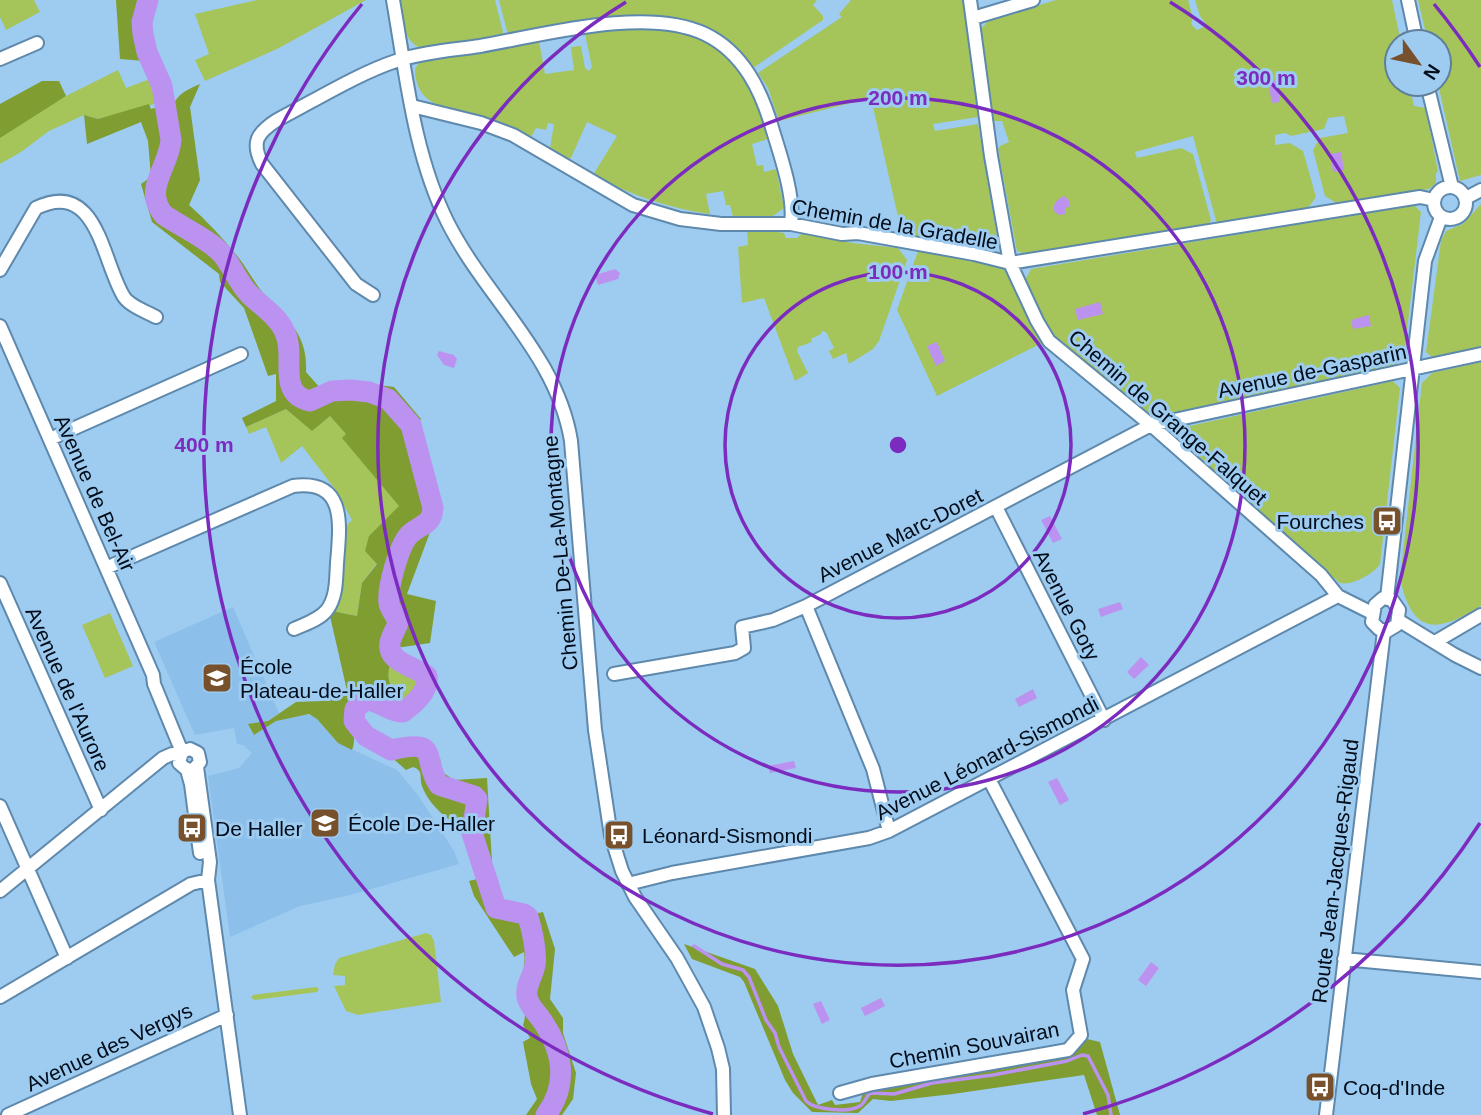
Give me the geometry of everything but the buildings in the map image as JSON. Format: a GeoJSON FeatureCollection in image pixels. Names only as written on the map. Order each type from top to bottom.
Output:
{"type":"FeatureCollection","features":[{"type":"Feature","properties":{"kind":"street","name":"Chemin De-La-Montagne"},"geometry":{"type":"LineString","coordinates":[[393,0],[412,106],[430,174],[449,225],[550,376],[566,415],[571,441],[599,766],[611,836],[628,884],[677,958],[704,1007],[723,1069],[724,1115]]}},
{"type":"Feature","properties":{"kind":"street","name":"Chemin de Grange-Falquet"},"geometry":{"type":"LineString","coordinates":[[970,0],[991,156],[1010,263],[1049,341],[1151,425],[1321,575],[1338,596],[1372,613]]}},
{"type":"Feature","properties":{"kind":"street"},"geometry":{"type":"LineString","coordinates":[[973,18],[1032,0]]}},
{"type":"Feature","properties":{"kind":"street"},"geometry":{"type":"LineString","coordinates":[[1408,0],[1414,28]]}},
{"type":"Feature","properties":{"kind":"street"},"geometry":{"type":"LineString","coordinates":[[373,295],[356,285],[262,164],[255,144],[265,128],[276,120],[403,58],[615,23],[667,23],[705,34],[732,53],[760,91],[793,211],[790,224]]}},
{"type":"Feature","properties":{"kind":"street"},"geometry":{"type":"LineString","coordinates":[[0,59],[37,43]]}},
{"type":"Feature","properties":{"kind":"street"},"geometry":{"type":"LineString","coordinates":[[1430,98],[1452,187]]}},
{"type":"Feature","properties":{"kind":"street","name":"Chemin de la Gradelle"},"geometry":{"type":"LineString","coordinates":[[412,106],[481,122],[513,135],[633,205],[680,219],[721,224],[790,224],[842,234],[858,233],[1010,263],[1420,197],[1434,200]]}},
{"type":"Feature","properties":{"kind":"street"},"geometry":{"type":"LineString","coordinates":[[1452,187],[1461,191],[1466,198],[1465,208],[1460,216],[1450,220],[1441,217],[1435,209],[1434,200],[1439,192],[1452,187]]}},
{"type":"Feature","properties":{"kind":"street"},"geometry":{"type":"LineString","coordinates":[[1466,198],[1481,190]]}},
{"type":"Feature","properties":{"kind":"street"},"geometry":{"type":"LineString","coordinates":[[0,270],[36,208],[46,203],[66,202],[82,211],[93,225],[125,299],[156,317]]}},
{"type":"Feature","properties":{"kind":"street"},"geometry":{"type":"LineString","coordinates":[[1387,598],[1425,261],[1441,217]]}},
{"type":"Feature","properties":{"kind":"street","name":"Avenue de Bel-Air"},"geometry":{"type":"LineString","coordinates":[[0,326],[153,675],[164,688],[185,752],[179,763],[192,769]]}},
{"type":"Feature","properties":{"kind":"street"},"geometry":{"type":"LineString","coordinates":[[50,439],[240,354]]}},
{"type":"Feature","properties":{"kind":"street","name":"Avenue de-Gasparin"},"geometry":{"type":"LineString","coordinates":[[1151,425],[1481,354]]}},
{"type":"Feature","properties":{"kind":"street","name":"Avenue Marc-Doret"},"geometry":{"type":"LineString","coordinates":[[889,831],[873,769],[806,606],[1151,425]]}},
{"type":"Feature","properties":{"kind":"street"},"geometry":{"type":"LineString","coordinates":[[106,568],[293,486],[316,486],[332,498],[340,517],[335,590],[325,612],[294,629]]}},
{"type":"Feature","properties":{"kind":"street","name":"Avenue Goty"},"geometry":{"type":"LineString","coordinates":[[996,507],[1104,719]]}},
{"type":"Feature","properties":{"kind":"street","name":"Avenue de l'Aurore"},"geometry":{"type":"LineString","coordinates":[[0,583],[101,810]]}},
{"type":"Feature","properties":{"kind":"street","name":"Avenue Léonard-Sismondi"},"geometry":{"type":"LineString","coordinates":[[628,884],[672,873],[869,838],[889,831],[1338,596]]}},
{"type":"Feature","properties":{"kind":"street"},"geometry":{"type":"LineString","coordinates":[[1387,598],[1397,606],[1398,620],[1394,628],[1384,631],[1375,626],[1372,613],[1377,602],[1387,598]]}},
{"type":"Feature","properties":{"kind":"street"},"geometry":{"type":"LineString","coordinates":[[614,674],[735,653],[744,648],[741,627],[773,620],[806,606]]}},
{"type":"Feature","properties":{"kind":"street"},"geometry":{"type":"LineString","coordinates":[[1435,642],[1481,615]]}},
{"type":"Feature","properties":{"kind":"street"},"geometry":{"type":"LineString","coordinates":[[1398,620],[1481,668]]}},
{"type":"Feature","properties":{"kind":"street","name":"Route Jean-Jacques-Rigaud"},"geometry":{"type":"LineString","coordinates":[[1325,1115],[1384,631]]}},
{"type":"Feature","properties":{"kind":"street"},"geometry":{"type":"LineString","coordinates":[[0,891],[163,758],[185,752]]}},
{"type":"Feature","properties":{"kind":"street","name":"Avenue de Bel-Air"},"geometry":{"type":"LineString","coordinates":[[185,752],[199,756],[192,769],[210,862],[208,880],[240,1115]]}},
{"type":"Feature","properties":{"kind":"street","name":"Chemin Souvairan"},"geometry":{"type":"LineString","coordinates":[[839,1093],[872,1084],[1068,1050],[1081,1035],[1073,990],[1083,960],[989,779]]}},
{"type":"Feature","properties":{"kind":"street"},"geometry":{"type":"LineString","coordinates":[[0,806],[67,958]]}},
{"type":"Feature","properties":{"kind":"street"},"geometry":{"type":"LineString","coordinates":[[0,997],[191,884],[208,880]]}},
{"type":"Feature","properties":{"kind":"street"},"geometry":{"type":"LineString","coordinates":[[1344,959],[1481,972]]}},
{"type":"Feature","properties":{"kind":"street","name":"Avenue des Vergys"},"geometry":{"type":"LineString","coordinates":[[8,1115],[227,1015]]}},
{"type":"Feature","properties":{"kind":"shaded area"},"geometry":{"type":"Polygon","coordinates":[[[1277,80],[1280,102],[1272,103],[1268,82],[1277,80]]]}},
{"type":"Feature","properties":{"kind":"shaded area"},"geometry":{"type":"Polygon","coordinates":[[[1341,152],[1344,170],[1333,172],[1330,154],[1341,152]]]}},
{"type":"Feature","properties":{"kind":"shaded area"},"geometry":{"type":"Polygon","coordinates":[[[1065,196],[1069,207],[1065,208],[1066,214],[1059,215],[1054,211],[1054,206],[1065,196]]]}},
{"type":"Feature","properties":{"kind":"shaded area"},"geometry":{"type":"Polygon","coordinates":[[[615,269],[620,273],[618,279],[598,285],[595,275],[615,269]]]}},
{"type":"Feature","properties":{"kind":"shaded area"},"geometry":{"type":"Polygon","coordinates":[[[1100,302],[1103,314],[1078,320],[1075,309],[1100,302]]]}},
{"type":"Feature","properties":{"kind":"shaded area"},"geometry":{"type":"Polygon","coordinates":[[[1369,315],[1371,326],[1353,329],[1351,320],[1369,315]]]}},
{"type":"Feature","properties":{"kind":"shaded area"},"geometry":{"type":"Polygon","coordinates":[[[937,342],[945,361],[936,366],[927,346],[937,342]]]}},
{"type":"Feature","properties":{"kind":"shaded area"},"geometry":{"type":"Polygon","coordinates":[[[439,351],[454,355],[457,359],[454,368],[444,365],[437,355],[439,351]]]}},
{"type":"Feature","properties":{"kind":"shaded area"},"geometry":{"type":"Polygon","coordinates":[[[1050,516],[1062,539],[1053,543],[1041,520],[1050,516]]]}},
{"type":"Feature","properties":{"kind":"shaded area"},"geometry":{"type":"Polygon","coordinates":[[[1120,602],[1123,609],[1101,617],[1098,609],[1120,602]]]}},
{"type":"Feature","properties":{"kind":"shaded area","name":"École De-Haller"},"geometry":{"type":"Polygon","coordinates":[[[233,607],[279,713],[267,721],[249,724],[254,735],[276,721],[303,714],[314,716],[338,743],[397,770],[418,795],[454,851],[459,864],[350,895],[300,906],[230,937],[208,776],[239,768],[252,753],[243,745],[237,744],[234,728],[195,735],[154,642],[233,607]]]}},
{"type":"Feature","properties":{"kind":"shaded area"},"geometry":{"type":"Polygon","coordinates":[[[1141,657],[1149,665],[1134,679],[1127,672],[1141,657]]]}},
{"type":"Feature","properties":{"kind":"shaded area"},"geometry":{"type":"Polygon","coordinates":[[[1033,689],[1037,698],[1019,707],[1015,699],[1033,689]]]}},
{"type":"Feature","properties":{"kind":"shaded area"},"geometry":{"type":"Polygon","coordinates":[[[794,761],[796,768],[770,773],[768,766],[794,761]]]}},
{"type":"Feature","properties":{"kind":"shaded area"},"geometry":{"type":"Polygon","coordinates":[[[1057,778],[1069,800],[1060,805],[1048,782],[1057,778]]]}},
{"type":"Feature","properties":{"kind":"shaded area"},"geometry":{"type":"Polygon","coordinates":[[[1151,962],[1159,968],[1146,986],[1138,980],[1151,962]]]}},
{"type":"Feature","properties":{"kind":"shaded area"},"geometry":{"type":"Polygon","coordinates":[[[881,998],[885,1006],[865,1016],[861,1008],[881,998]]]}},
{"type":"Feature","properties":{"kind":"shaded area"},"geometry":{"type":"Polygon","coordinates":[[[821,1001],[830,1020],[822,1024],[813,1004],[821,1001]]]}},
{"type":"Feature","properties":{"kind":"green space"},"geometry":{"type":"Polygon","coordinates":[[[0,0],[34,0],[40,12],[6,30],[0,17],[0,0]]]}},
{"type":"Feature","properties":{"kind":"green space"},"geometry":{"type":"Polygon","coordinates":[[[116,0],[153,0],[147,15],[144,61],[120,59],[116,0]]]}},
{"type":"Feature","properties":{"kind":"green space"},"geometry":{"type":"Polygon","coordinates":[[[257,0],[366,0],[279,48],[205,81],[195,60],[209,54],[195,14],[257,0]]]}},
{"type":"Feature","properties":{"kind":"green space"},"geometry":{"type":"Polygon","coordinates":[[[400,0],[495,0],[504,36],[421,48],[410,40],[407,34],[400,0]]]}},
{"type":"Feature","properties":{"kind":"green space"},"geometry":{"type":"Polygon","coordinates":[[[499,0],[817,0],[813,5],[823,16],[823,20],[753,68],[740,53],[715,33],[680,19],[626,17],[508,35],[499,0]]]}},
{"type":"Feature","properties":{"kind":"green space"},"geometry":{"type":"Polygon","coordinates":[[[851,0],[963,0],[978,117],[933,124],[935,131],[978,124],[998,242],[996,248],[990,252],[902,234],[871,98],[779,121],[768,88],[758,73],[842,17],[839,14],[851,0]]]}},
{"type":"Feature","properties":{"kind":"green space"},"geometry":{"type":"Polygon","coordinates":[[[1056,0],[1188,0],[1193,18],[1191,24],[1197,30],[1204,27],[1205,23],[1195,0],[1392,0],[1398,28],[1383,28],[1383,98],[1412,98],[1414,106],[1426,108],[1438,172],[1436,183],[1429,189],[1338,204],[1325,196],[1313,150],[1320,138],[1348,133],[1344,116],[1328,118],[1324,129],[1291,136],[1286,133],[1275,135],[1275,145],[1290,143],[1303,151],[1316,197],[1308,208],[1217,224],[1193,136],[1135,152],[1137,158],[1181,148],[1193,154],[1211,220],[1208,225],[1029,255],[1017,251],[998,149],[1009,142],[1002,121],[994,121],[981,29],[988,21],[1056,0]]]}},
{"type":"Feature","properties":{"kind":"green space"},"geometry":{"type":"Polygon","coordinates":[[[1418,0],[1481,0],[1481,175],[1460,181],[1441,98],[1453,98],[1453,28],[1425,28],[1418,0]]]}},
{"type":"Feature","properties":{"kind":"green space"},"geometry":{"type":"Polygon","coordinates":[[[626,27],[692,35],[716,46],[733,62],[752,85],[750,91],[760,103],[771,138],[752,144],[757,166],[763,165],[764,172],[776,169],[784,208],[773,216],[733,217],[730,205],[726,205],[723,191],[706,194],[710,214],[650,200],[593,175],[617,136],[587,122],[571,158],[567,159],[550,148],[554,124],[548,123],[546,130],[536,128],[531,137],[491,119],[435,104],[426,98],[416,79],[416,68],[422,60],[539,41],[545,74],[574,70],[571,47],[581,46],[585,68],[589,71],[592,67],[585,34],[626,27]]]}},
{"type":"Feature","properties":{"kind":"green space"},"geometry":{"type":"Polygon","coordinates":[[[118,70],[126,88],[150,79],[158,103],[98,119],[84,115],[49,131],[0,164],[0,134],[32,113],[118,70]]]}},
{"type":"Feature","properties":{"kind":"green space"},"geometry":{"type":"Polygon","coordinates":[[[42,81],[59,81],[66,96],[0,138],[0,104],[42,81]]]}},
{"type":"Feature","properties":{"kind":"green space"},"geometry":{"type":"Polygon","coordinates":[[[200,84],[190,107],[200,180],[189,205],[227,243],[263,293],[294,328],[306,358],[306,372],[321,389],[347,381],[394,387],[421,419],[416,427],[442,506],[407,594],[436,601],[430,643],[396,648],[389,678],[390,684],[406,704],[402,709],[367,697],[354,703],[352,750],[338,743],[317,719],[309,714],[276,721],[254,735],[248,724],[268,721],[296,702],[323,701],[348,695],[330,616],[332,611],[357,616],[362,583],[377,564],[365,551],[369,536],[399,506],[342,438],[346,434],[330,416],[312,431],[286,409],[246,427],[242,418],[276,401],[276,374],[268,376],[244,308],[220,282],[219,274],[152,222],[141,184],[151,177],[148,141],[141,122],[87,144],[84,115],[98,119],[149,104],[151,109],[169,104],[173,111],[178,97],[200,84]]]}},
{"type":"Feature","properties":{"kind":"green space"},"geometry":{"type":"Polygon","coordinates":[[[1481,204],[1481,348],[1433,358],[1426,352],[1441,241],[1446,231],[1463,224],[1481,204]]]}},
{"type":"Feature","properties":{"kind":"green space"},"geometry":{"type":"Polygon","coordinates":[[[1414,205],[1421,212],[1404,356],[1395,367],[1176,415],[1153,417],[1070,353],[1045,325],[1024,282],[1031,269],[1414,205]]]}},
{"type":"Feature","properties":{"kind":"green space"},"geometry":{"type":"Polygon","coordinates":[[[764,230],[784,233],[786,238],[797,238],[803,233],[852,243],[898,248],[907,260],[879,341],[873,349],[849,364],[846,353],[833,359],[829,351],[834,348],[826,332],[822,331],[811,339],[812,342],[798,347],[797,351],[808,373],[795,381],[764,298],[742,303],[738,247],[748,245],[747,232],[764,230]]]}},
{"type":"Feature","properties":{"kind":"green space"},"geometry":{"type":"Polygon","coordinates":[[[918,251],[998,266],[1008,273],[1042,343],[937,396],[897,310],[918,251]]]}},
{"type":"Feature","properties":{"kind":"green space"},"geometry":{"type":"Polygon","coordinates":[[[1481,362],[1481,606],[1452,621],[1429,624],[1420,620],[1412,611],[1400,579],[1422,383],[1432,373],[1481,362]]]}},
{"type":"Feature","properties":{"kind":"green space"},"geometry":{"type":"Polygon","coordinates":[[[1393,381],[1400,388],[1380,564],[1368,575],[1350,583],[1340,583],[1295,546],[1176,435],[1176,429],[1393,381]]]}},
{"type":"Feature","properties":{"kind":"green space"},"geometry":{"type":"Polygon","coordinates":[[[286,409],[312,430],[330,416],[347,434],[343,438],[400,507],[369,536],[377,563],[362,583],[357,616],[332,611],[344,528],[352,520],[335,489],[302,446],[281,463],[266,427],[249,434],[246,427],[286,409]]]}},
{"type":"Feature","properties":{"kind":"green space"},"geometry":{"type":"Polygon","coordinates":[[[110,613],[133,666],[105,678],[82,625],[110,613]]]}},
{"type":"Feature","properties":{"kind":"green space"},"geometry":{"type":"Polygon","coordinates":[[[391,660],[425,679],[420,693],[406,704],[390,684],[388,673],[391,660]]]}},
{"type":"Feature","properties":{"kind":"green space"},"geometry":{"type":"Polygon","coordinates":[[[419,752],[427,759],[440,758],[442,772],[454,780],[487,778],[492,862],[473,864],[467,829],[446,817],[434,806],[422,786],[419,770],[413,767],[406,770],[389,755],[419,752]]]}},
{"type":"Feature","properties":{"kind":"green space"},"geometry":{"type":"Polygon","coordinates":[[[481,878],[490,901],[495,909],[502,913],[519,916],[543,912],[555,949],[550,999],[563,1018],[563,1033],[576,1073],[573,1099],[562,1115],[526,1115],[537,1099],[531,1084],[523,1042],[530,1038],[523,1025],[525,1013],[518,993],[524,952],[514,957],[474,896],[469,881],[481,878]]]}},
{"type":"Feature","properties":{"kind":"green space"},"geometry":{"type":"Polygon","coordinates":[[[426,933],[431,935],[434,941],[441,1002],[358,1015],[346,1011],[334,986],[345,985],[345,976],[333,975],[339,958],[426,933]]]}},
{"type":"Feature","properties":{"kind":"green space"},"geometry":{"type":"Polygon","coordinates":[[[684,944],[755,969],[778,1006],[793,1054],[818,1105],[832,1100],[835,1105],[860,1102],[864,1090],[1074,1053],[1087,1039],[1100,1042],[1120,1115],[1097,1115],[1084,1075],[953,1094],[891,1101],[873,1099],[858,1113],[812,1112],[793,1093],[785,1080],[744,982],[740,977],[692,959],[684,944]]]}},
{"type":"Feature","properties":{"kind":"green space"},"geometry":{"type":"Polygon","coordinates":[[[316,987],[319,989],[317,992],[255,1000],[251,998],[253,995],[316,987]]]}},
{"type":"Feature","properties":{"kind":"waterway"},"geometry":{"type":"LineString","coordinates":[[148,0],[142,22],[143,34],[147,52],[162,86],[171,140],[156,187],[158,206],[164,215],[217,249],[249,294],[280,324],[289,347],[291,384],[300,397],[310,401],[332,391],[369,392],[388,399],[411,425],[433,508],[428,522],[413,531],[405,540],[394,568],[389,603],[398,623],[390,647],[396,658],[427,676],[427,682],[420,697],[403,712],[365,700],[355,709],[354,721],[366,736],[391,750],[407,747],[424,749],[439,785],[477,799],[472,833],[496,908],[524,914],[528,917],[532,934],[535,965],[527,997],[554,1043],[560,1067],[558,1091],[546,1115]]}},
{"type":"Feature","properties":{"kind":"waterway"},"geometry":{"type":"LineString","coordinates":[[694,946],[722,964],[743,970],[749,977],[766,1020],[775,1033],[779,1047],[806,1101],[810,1104],[840,1110],[855,1108],[862,1105],[870,1093],[894,1094],[932,1083],[993,1075],[1067,1061],[1082,1055],[1088,1056],[1108,1095],[1111,1115]]}},
{"type":"Feature","properties":{"kind":"place","name":"Fourches"},"geometry":{"type":"Point","coordinates":[1387,521]}},
{"type":"Feature","properties":{"kind":"place","name":"École Plateau-de-Haller"},"geometry":{"type":"Point","coordinates":[217,678]}},
{"type":"Feature","properties":{"kind":"place","name":"École De-Haller"},"geometry":{"type":"Point","coordinates":[325,823]}},
{"type":"Feature","properties":{"kind":"place","name":"De Haller"},"geometry":{"type":"Point","coordinates":[192,828]}},
{"type":"Feature","properties":{"kind":"place","name":"Léonard-Sismondi"},"geometry":{"type":"Point","coordinates":[619,835]}},
{"type":"Feature","properties":{"kind":"place","name":"Coq-d'Inde"},"geometry":{"type":"Point","coordinates":[1320,1087]}}]}
